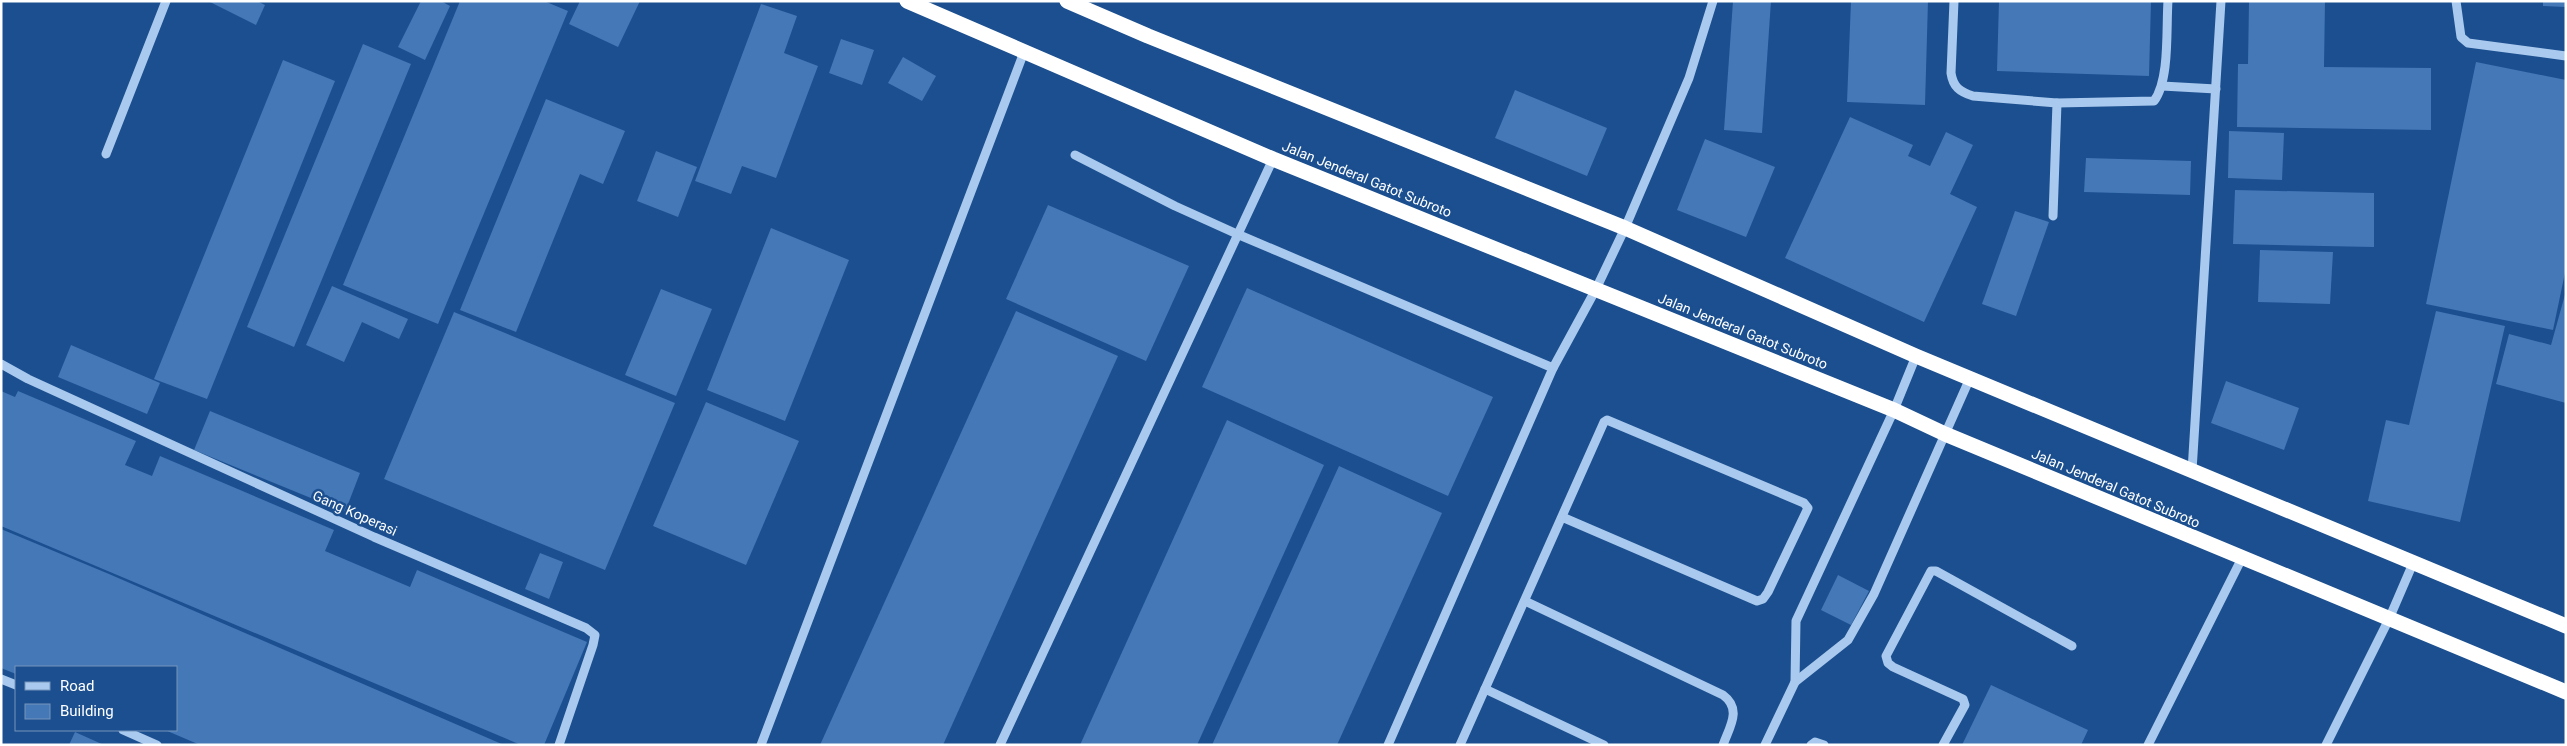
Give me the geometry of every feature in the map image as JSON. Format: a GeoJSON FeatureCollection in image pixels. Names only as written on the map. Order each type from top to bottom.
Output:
{"type":"FeatureCollection","features":[{"type":"Feature","properties":{"kind":"highway","name":"Jalan Jenderal Gatot Subroto"},"geometry":{"type":"LineString","coordinates":[[907,1],[1273,159],[1894,410],[1946,434],[2566,692]]}},
{"type":"Feature","properties":{"kind":"highway"},"geometry":{"type":"LineString","coordinates":[[1067,1],[1148,36],[1625,228],[1916,356],[2566,626]]}},
{"type":"Feature","properties":{"kind":"street"},"geometry":{"type":"LineString","coordinates":[[106,154],[166,1]]}},
{"type":"Feature","properties":{"kind":"street"},"geometry":{"type":"LineString","coordinates":[[1388,745],[1553,368],[1596,289],[1625,228],[1689,78],[1713,1]]}},
{"type":"Feature","properties":{"kind":"street"},"geometry":{"type":"LineString","coordinates":[[1954,1],[1951,73],[1953,84],[1962,92],[1973,96],[2057,103],[2154,101],[2162,86],[2168,1]]}},
{"type":"Feature","properties":{"kind":"street"},"geometry":{"type":"LineString","coordinates":[[2192,471],[2221,1]]}},
{"type":"Feature","properties":{"kind":"street"},"geometry":{"type":"LineString","coordinates":[[2456,1],[2461,37],[2468,43],[2566,56]]}},
{"type":"Feature","properties":{"kind":"street"},"geometry":{"type":"LineString","coordinates":[[761,745],[1024,52]]}},
{"type":"Feature","properties":{"kind":"street"},"geometry":{"type":"LineString","coordinates":[[2162,86],[2216,88]]}},
{"type":"Feature","properties":{"kind":"street"},"geometry":{"type":"LineString","coordinates":[[2053,216],[2057,103]]}},
{"type":"Feature","properties":{"kind":"street"},"geometry":{"type":"LineString","coordinates":[[1075,155],[1175,206],[1237,234],[1553,368]]}},
{"type":"Feature","properties":{"kind":"street"},"geometry":{"type":"LineString","coordinates":[[1000,745],[1273,159]]}},
{"type":"Feature","properties":{"kind":"street"},"geometry":{"type":"LineString","coordinates":[[1765,745],[1795,682],[1796,621],[1894,410],[1916,356]]}},
{"type":"Feature","properties":{"kind":"street","name":"Gang Koperasi"},"geometry":{"type":"LineString","coordinates":[[1,364],[28,379],[356,529],[586,628],[595,635],[593,645],[559,745]]}},
{"type":"Feature","properties":{"kind":"street"},"geometry":{"type":"LineString","coordinates":[[1795,682],[1848,640],[1874,594],[1970,378]]}},
{"type":"Feature","properties":{"kind":"street"},"geometry":{"type":"LineString","coordinates":[[1460,745],[1524,601],[1562,517],[1607,420],[1804,504],[1808,508],[1768,592],[1763,599],[1757,601],[1562,517]]}},
{"type":"Feature","properties":{"kind":"street"},"geometry":{"type":"LineString","coordinates":[[2148,745],[2242,558]]}},
{"type":"Feature","properties":{"kind":"street"},"geometry":{"type":"LineString","coordinates":[[2326,745],[2390,619],[2414,562]]}},
{"type":"Feature","properties":{"kind":"street"},"geometry":{"type":"LineString","coordinates":[[1942,745],[1964,705],[1963,699],[1893,667],[1888,663],[1886,656],[1931,571],[1936,571],[2072,646]]}},
{"type":"Feature","properties":{"kind":"street"},"geometry":{"type":"LineString","coordinates":[[1524,601],[1723,695],[1732,701],[1735,713],[1723,745]]}},
{"type":"Feature","properties":{"kind":"street"},"geometry":{"type":"LineString","coordinates":[[1,680],[15,685]]}},
{"type":"Feature","properties":{"kind":"street"},"geometry":{"type":"LineString","coordinates":[[1485,689],[1604,745]]}},
{"type":"Feature","properties":{"kind":"street"},"geometry":{"type":"LineString","coordinates":[[125,731],[157,745]]}},
{"type":"Feature","properties":{"kind":"street"},"geometry":{"type":"LineString","coordinates":[[1811,745],[1815,742],[1824,745]]}},
{"type":"Feature","properties":{"kind":"building"},"geometry":{"type":"Polygon","coordinates":[[[208,1],[257,1],[265,5],[256,25],[208,1]]]}},
{"type":"Feature","properties":{"kind":"building"},"geometry":{"type":"Polygon","coordinates":[[[421,1],[441,1],[450,6],[425,60],[398,47],[421,1]]]}},
{"type":"Feature","properties":{"kind":"building"},"geometry":{"type":"Polygon","coordinates":[[[460,1],[544,1],[568,11],[438,324],[343,285],[460,1]]]}},
{"type":"Feature","properties":{"kind":"building"},"geometry":{"type":"Polygon","coordinates":[[[580,1],[640,1],[618,47],[569,24],[580,1]]]}},
{"type":"Feature","properties":{"kind":"building"},"geometry":{"type":"Polygon","coordinates":[[[1733,1],[1771,1],[1762,133],[1724,130],[1733,1]]]}},
{"type":"Feature","properties":{"kind":"building"},"geometry":{"type":"Polygon","coordinates":[[[1851,1],[1928,1],[1925,105],[1847,102],[1851,1]]]}},
{"type":"Feature","properties":{"kind":"building"},"geometry":{"type":"Polygon","coordinates":[[[1999,1],[2151,1],[2149,76],[1997,71],[1999,1]]]}},
{"type":"Feature","properties":{"kind":"building"},"geometry":{"type":"Polygon","coordinates":[[[2249,1],[2325,1],[2324,67],[2431,68],[2431,130],[2237,127],[2238,64],[2248,64],[2249,1]]]}},
{"type":"Feature","properties":{"kind":"building"},"geometry":{"type":"Polygon","coordinates":[[[2543,1],[2566,1],[2566,7],[2543,6],[2543,1]]]}},
{"type":"Feature","properties":{"kind":"building"},"geometry":{"type":"Polygon","coordinates":[[[761,4],[797,16],[784,53],[818,66],[776,178],[742,166],[731,194],[695,181],[761,4]]]}},
{"type":"Feature","properties":{"kind":"building"},"geometry":{"type":"Polygon","coordinates":[[[841,39],[874,50],[862,85],[829,73],[841,39]]]}},
{"type":"Feature","properties":{"kind":"building"},"geometry":{"type":"Polygon","coordinates":[[[363,44],[411,64],[294,347],[247,327],[363,44]]]}},
{"type":"Feature","properties":{"kind":"building"},"geometry":{"type":"Polygon","coordinates":[[[903,57],[936,76],[922,101],[888,83],[903,57]]]}},
{"type":"Feature","properties":{"kind":"building"},"geometry":{"type":"Polygon","coordinates":[[[283,60],[335,81],[207,399],[154,379],[283,60]]]}},
{"type":"Feature","properties":{"kind":"building"},"geometry":{"type":"Polygon","coordinates":[[[2476,62],[2566,80],[2566,268],[2553,330],[2426,304],[2476,62]]]}},
{"type":"Feature","properties":{"kind":"building"},"geometry":{"type":"Polygon","coordinates":[[[1515,90],[1607,128],[1587,176],[1495,138],[1515,90]]]}},
{"type":"Feature","properties":{"kind":"building"},"geometry":{"type":"Polygon","coordinates":[[[546,99],[625,131],[603,184],[580,174],[516,332],[460,310],[546,99]]]}},
{"type":"Feature","properties":{"kind":"building"},"geometry":{"type":"Polygon","coordinates":[[[1850,117],[1913,145],[1908,156],[1930,166],[1946,132],[1973,145],[1950,194],[1977,207],[1924,322],[1785,258],[1850,117]]]}},
{"type":"Feature","properties":{"kind":"building"},"geometry":{"type":"Polygon","coordinates":[[[2229,131],[2284,133],[2282,180],[2228,178],[2229,131]]]}},
{"type":"Feature","properties":{"kind":"building"},"geometry":{"type":"Polygon","coordinates":[[[1705,139],[1775,167],[1746,237],[1677,210],[1705,139]]]}},
{"type":"Feature","properties":{"kind":"building"},"geometry":{"type":"Polygon","coordinates":[[[656,151],[697,167],[678,217],[637,201],[656,151]]]}},
{"type":"Feature","properties":{"kind":"building"},"geometry":{"type":"Polygon","coordinates":[[[2086,158],[2191,161],[2190,195],[2084,192],[2086,158]]]}},
{"type":"Feature","properties":{"kind":"building"},"geometry":{"type":"Polygon","coordinates":[[[2235,190],[2374,193],[2374,247],[2233,244],[2235,190]]]}},
{"type":"Feature","properties":{"kind":"building"},"geometry":{"type":"Polygon","coordinates":[[[1048,205],[1189,266],[1146,361],[1006,299],[1048,205]]]}},
{"type":"Feature","properties":{"kind":"building"},"geometry":{"type":"Polygon","coordinates":[[[2015,211],[2049,222],[2016,316],[1982,304],[2015,211]]]}},
{"type":"Feature","properties":{"kind":"building"},"geometry":{"type":"Polygon","coordinates":[[[771,228],[849,260],[785,421],[707,390],[771,228]]]}},
{"type":"Feature","properties":{"kind":"building"},"geometry":{"type":"Polygon","coordinates":[[[2260,250],[2333,252],[2330,304],[2258,302],[2260,250]]]}},
{"type":"Feature","properties":{"kind":"building"},"geometry":{"type":"Polygon","coordinates":[[[332,286],[408,319],[399,339],[362,322],[344,362],[306,345],[332,286]]]}},
{"type":"Feature","properties":{"kind":"building"},"geometry":{"type":"Polygon","coordinates":[[[1247,288],[1493,397],[1448,496],[1202,387],[1247,288]]]}},
{"type":"Feature","properties":{"kind":"building"},"geometry":{"type":"Polygon","coordinates":[[[661,289],[712,309],[676,396],[625,375],[661,289]]]}},
{"type":"Feature","properties":{"kind":"building"},"geometry":{"type":"Polygon","coordinates":[[[2566,291],[2566,403],[2496,384],[2509,334],[2551,345],[2566,291]]]}},
{"type":"Feature","properties":{"kind":"building"},"geometry":{"type":"Polygon","coordinates":[[[1016,311],[1118,356],[943,745],[820,745],[1016,311]]]}},
{"type":"Feature","properties":{"kind":"building"},"geometry":{"type":"Polygon","coordinates":[[[2436,311],[2505,326],[2460,522],[2368,501],[2386,420],[2409,425],[2436,311]]]}},
{"type":"Feature","properties":{"kind":"building"},"geometry":{"type":"Polygon","coordinates":[[[454,312],[675,403],[605,570],[384,479],[454,312]]]}},
{"type":"Feature","properties":{"kind":"building"},"geometry":{"type":"Polygon","coordinates":[[[71,345],[160,383],[147,414],[58,377],[71,345]]]}},
{"type":"Feature","properties":{"kind":"building"},"geometry":{"type":"Polygon","coordinates":[[[2226,381],[2299,408],[2284,450],[2211,423],[2226,381]]]}},
{"type":"Feature","properties":{"kind":"building"},"geometry":{"type":"Polygon","coordinates":[[[1,391],[15,397],[18,391],[136,441],[125,465],[152,476],[160,456],[334,530],[325,551],[410,587],[417,570],[587,642],[544,745],[521,745],[1,526],[1,391]]]}},
{"type":"Feature","properties":{"kind":"building"},"geometry":{"type":"Polygon","coordinates":[[[706,402],[799,441],[746,565],[653,526],[706,402]]]}},
{"type":"Feature","properties":{"kind":"building"},"geometry":{"type":"Polygon","coordinates":[[[210,411],[360,473],[345,512],[194,450],[210,411]]]}},
{"type":"Feature","properties":{"kind":"building"},"geometry":{"type":"Polygon","coordinates":[[[1227,420],[1324,465],[1197,745],[1080,745],[1227,420]]]}},
{"type":"Feature","properties":{"kind":"building"},"geometry":{"type":"Polygon","coordinates":[[[1339,466],[1442,513],[1337,745],[1212,745],[1339,466]]]}},
{"type":"Feature","properties":{"kind":"building"},"geometry":{"type":"Polygon","coordinates":[[[1,529],[504,745],[200,745],[167,731],[178,731],[178,666],[15,666],[15,674],[1,668],[1,529]]]}},
{"type":"Feature","properties":{"kind":"building"},"geometry":{"type":"Polygon","coordinates":[[[540,553],[563,562],[549,599],[525,589],[540,553]]]}},
{"type":"Feature","properties":{"kind":"building"},"geometry":{"type":"Polygon","coordinates":[[[1838,575],[1869,591],[1851,625],[1821,610],[1838,575]]]}},
{"type":"Feature","properties":{"kind":"building"},"geometry":{"type":"Polygon","coordinates":[[[1991,685],[2088,730],[2081,745],[1962,745],[1991,685]]]}},
{"type":"Feature","properties":{"kind":"building"},"geometry":{"type":"Polygon","coordinates":[[[75,732],[104,745],[69,745],[75,732]]]}}]}
